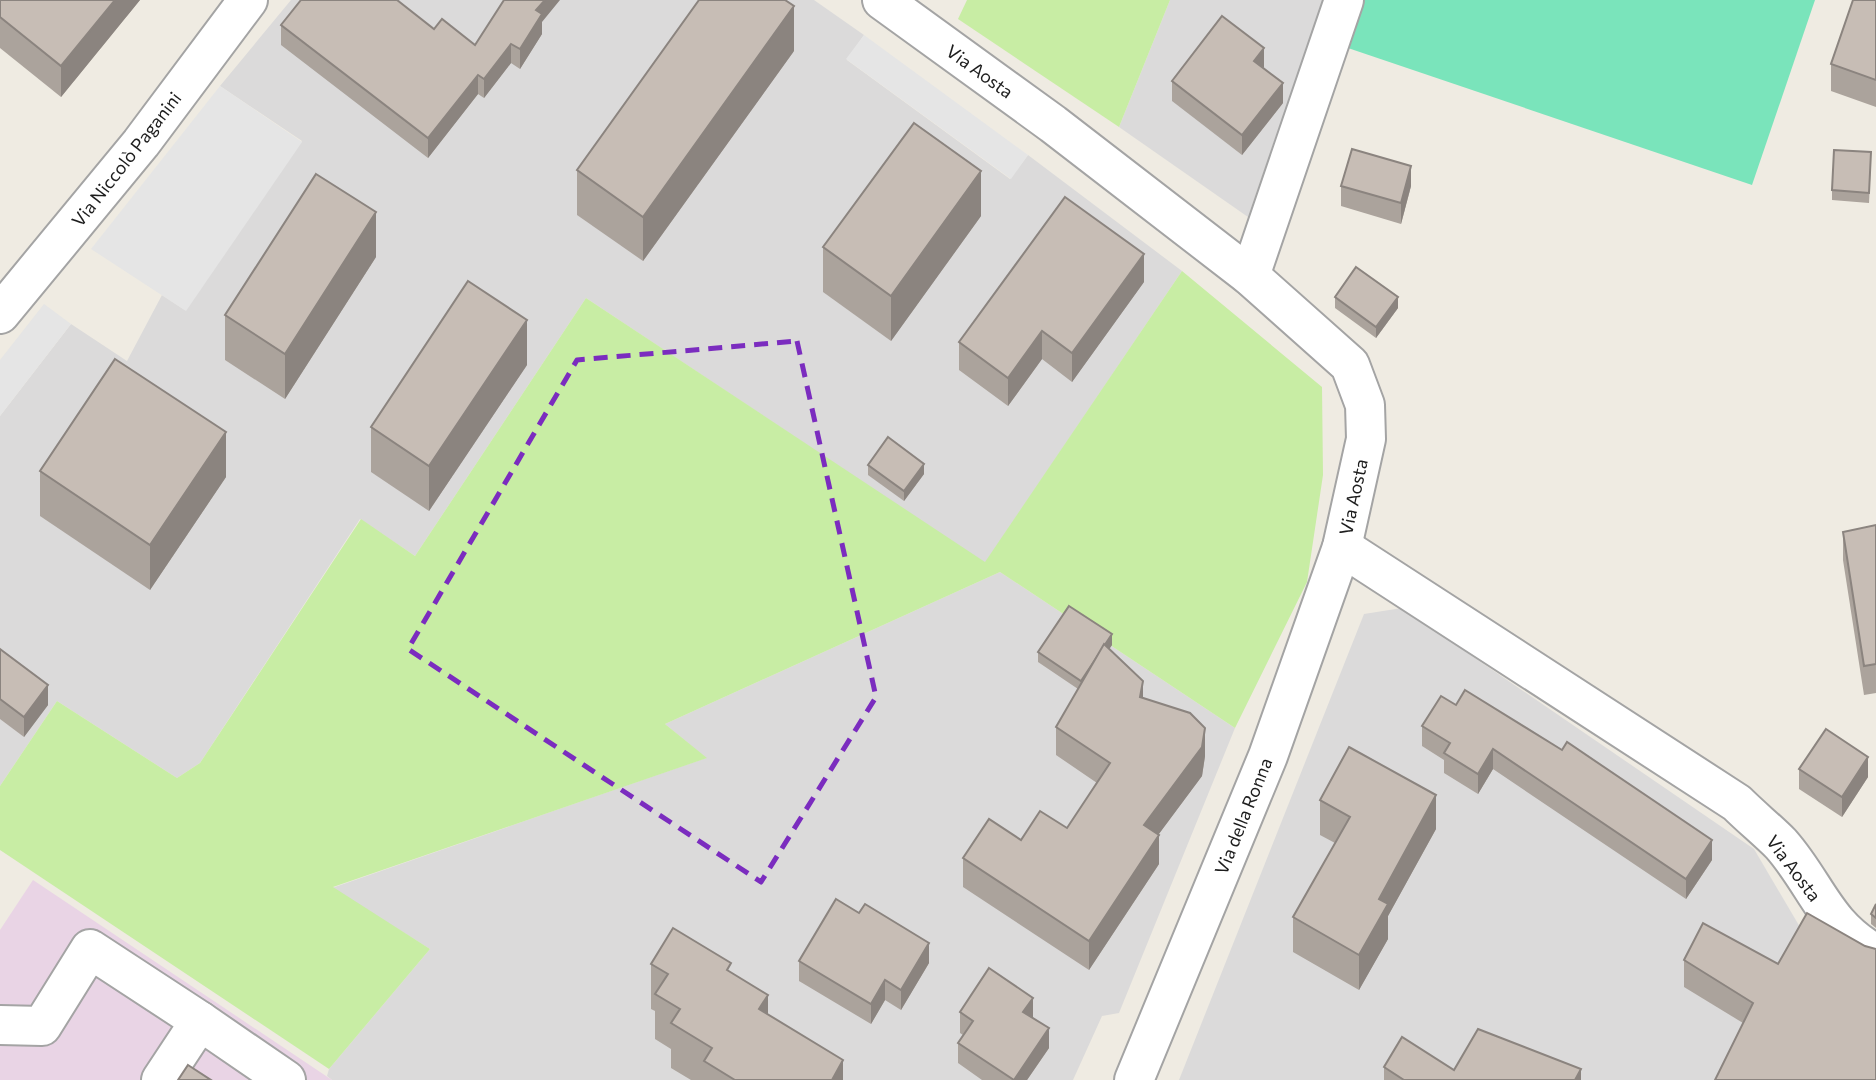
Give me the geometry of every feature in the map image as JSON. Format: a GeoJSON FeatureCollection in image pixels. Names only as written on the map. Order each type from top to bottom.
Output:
{"type":"FeatureCollection","features":[{"type":"Feature","properties":{"kind":"street","name":"Via Niccolò Paganini"},"geometry":{"type":"LineString","coordinates":[[0,314],[141,143],[248,0]]}},
{"type":"Feature","properties":{"kind":"street","name":"Via Aosta"},"geometry":{"type":"LineString","coordinates":[[882,0],[1053,124],[1250,275],[1350,365],[1365,405],[1366,439],[1342,548],[1737,803],[1781,845],[1830,918],[1854,942],[1876,954]]}},
{"type":"Feature","properties":{"kind":"street"},"geometry":{"type":"LineString","coordinates":[[1250,275],[1344,0]]}},
{"type":"Feature","properties":{"kind":"street","name":"Via della Ronna"},"geometry":{"type":"LineString","coordinates":[[1134,1080],[1268,756],[1342,548]]}},
{"type":"Feature","properties":{"kind":"street"},"geometry":{"type":"LineString","coordinates":[[0,1025],[42,1026],[90,949],[286,1080]]}},
{"type":"Feature","properties":{"kind":"street"},"geometry":{"type":"LineString","coordinates":[[161,1080],[200,1021]]}},
{"type":"Feature","properties":{"kind":"highlighted area"},"geometry":{"type":"Polygon","coordinates":[[[797,341],[876,697],[761,882],[408,649],[577,360],[797,341]]]}},
{"type":"Feature","properties":{"kind":"shaded area"},"geometry":{"type":"Polygon","coordinates":[[[291,0],[814,0],[864,35],[847,60],[1010,179],[1028,155],[1182,271],[985,563],[586,298],[415,556],[360,519],[200,763],[177,778],[57,701],[0,786],[0,416],[71,324],[127,361],[162,295],[185,310],[302,141],[220,86],[291,0]]]}},
{"type":"Feature","properties":{"kind":"shaded area"},"geometry":{"type":"Polygon","coordinates":[[[1170,0],[1323,0],[1248,217],[1119,127],[1170,0]]]}},
{"type":"Feature","properties":{"kind":"shaded area"},"geometry":{"type":"Polygon","coordinates":[[[864,35],[1028,155],[1011,179],[846,59],[864,35]]]}},
{"type":"Feature","properties":{"kind":"shaded area"},"geometry":{"type":"Polygon","coordinates":[[[220,86],[302,142],[186,311],[91,249],[220,86]]]}},
{"type":"Feature","properties":{"kind":"shaded area"},"geometry":{"type":"Polygon","coordinates":[[[44,304],[71,324],[0,416],[0,360],[44,304]]]}},
{"type":"Feature","properties":{"kind":"shaded area"},"geometry":{"type":"Polygon","coordinates":[[[1000,572],[1235,728],[1119,1013],[1102,1016],[1073,1080],[332,1080],[327,1076],[329,1069],[430,949],[332,888],[706,758],[665,724],[1000,572]]]}},
{"type":"Feature","properties":{"kind":"shaded area"},"geometry":{"type":"Polygon","coordinates":[[[1402,608],[1754,849],[1807,939],[1876,1080],[1179,1080],[1364,614],[1402,608]]]}},
{"type":"Feature","properties":{"kind":"shaded area"},"geometry":{"type":"Polygon","coordinates":[[[33,880],[332,1080],[0,1080],[0,930],[33,880]]]}},
{"type":"Feature","properties":{"kind":"green space"},"geometry":{"type":"Polygon","coordinates":[[[967,0],[1170,0],[1119,127],[958,19],[967,0]]]}},
{"type":"Feature","properties":{"kind":"green space"},"geometry":{"type":"Polygon","coordinates":[[[1361,0],[1815,0],[1752,185],[1345,47],[1361,0]]]}},
{"type":"Feature","properties":{"kind":"green space"},"geometry":{"type":"Polygon","coordinates":[[[1182,271],[1322,387],[1323,475],[1307,582],[1235,728],[1000,572],[665,724],[707,758],[333,887],[430,949],[329,1069],[0,850],[0,786],[57,701],[177,778],[200,763],[361,519],[415,556],[586,298],[985,562],[1182,271]]]}},
{"type":"Feature","properties":{"kind":"building"},"geometry":{"type":"Polygon","coordinates":[[[0,0],[115,0],[61,66],[0,17],[0,0]]]}},
{"type":"Feature","properties":{"kind":"building"},"geometry":{"type":"Polygon","coordinates":[[[301,0],[397,0],[434,29],[442,19],[475,45],[504,0],[545,0],[536,10],[542,14],[520,49],[511,44],[484,79],[478,75],[428,138],[281,25],[301,0]]]}},
{"type":"Feature","properties":{"kind":"building"},"geometry":{"type":"Polygon","coordinates":[[[699,0],[785,0],[794,6],[643,217],[577,170],[699,0]]]}},
{"type":"Feature","properties":{"kind":"building"},"geometry":{"type":"Polygon","coordinates":[[[1853,0],[1876,0],[1876,80],[1831,64],[1853,0]]]}},
{"type":"Feature","properties":{"kind":"building"},"geometry":{"type":"Polygon","coordinates":[[[1222,16],[1264,48],[1254,61],[1283,83],[1242,135],[1172,81],[1222,16]]]}},
{"type":"Feature","properties":{"kind":"building"},"geometry":{"type":"Polygon","coordinates":[[[914,123],[981,171],[891,296],[823,247],[914,123]]]}},
{"type":"Feature","properties":{"kind":"building"},"geometry":{"type":"Polygon","coordinates":[[[1352,149],[1411,166],[1401,203],[1341,186],[1352,149]]]}},
{"type":"Feature","properties":{"kind":"building"},"geometry":{"type":"Polygon","coordinates":[[[1834,150],[1871,152],[1869,193],[1832,190],[1834,150]]]}},
{"type":"Feature","properties":{"kind":"building"},"geometry":{"type":"Polygon","coordinates":[[[316,174],[376,212],[285,354],[225,315],[316,174]]]}},
{"type":"Feature","properties":{"kind":"building"},"geometry":{"type":"Polygon","coordinates":[[[1065,197],[1144,254],[1072,353],[1042,331],[1008,378],[959,342],[1065,197]]]}},
{"type":"Feature","properties":{"kind":"building"},"geometry":{"type":"Polygon","coordinates":[[[1356,267],[1398,297],[1376,327],[1335,297],[1356,267]]]}},
{"type":"Feature","properties":{"kind":"building"},"geometry":{"type":"Polygon","coordinates":[[[468,281],[527,320],[429,466],[371,427],[468,281]]]}},
{"type":"Feature","properties":{"kind":"building"},"geometry":{"type":"Polygon","coordinates":[[[115,359],[226,432],[150,545],[40,471],[115,359]]]}},
{"type":"Feature","properties":{"kind":"building"},"geometry":{"type":"Polygon","coordinates":[[[888,437],[924,464],[904,491],[868,465],[888,437]]]}},
{"type":"Feature","properties":{"kind":"building"},"geometry":{"type":"Polygon","coordinates":[[[1876,525],[1876,664],[1864,666],[1843,532],[1876,525]]]}},
{"type":"Feature","properties":{"kind":"building"},"geometry":{"type":"Polygon","coordinates":[[[1069,606],[1112,634],[1081,681],[1038,652],[1069,606]]]}},
{"type":"Feature","properties":{"kind":"building"},"geometry":{"type":"Polygon","coordinates":[[[1104,644],[1143,681],[1140,697],[1190,713],[1205,728],[1202,747],[1144,825],[1159,835],[1089,941],[963,858],[989,819],[1021,840],[1040,811],[1067,828],[1110,763],[1056,727],[1104,644]]]}},
{"type":"Feature","properties":{"kind":"building"},"geometry":{"type":"Polygon","coordinates":[[[0,649],[48,685],[24,717],[0,699],[0,649]]]}},
{"type":"Feature","properties":{"kind":"building"},"geometry":{"type":"Polygon","coordinates":[[[1465,690],[1562,750],[1567,742],[1712,840],[1686,879],[1493,749],[1478,774],[1444,753],[1450,743],[1422,726],[1441,696],[1456,705],[1465,690]]]}},
{"type":"Feature","properties":{"kind":"building"},"geometry":{"type":"Polygon","coordinates":[[[1826,729],[1868,757],[1842,797],[1799,769],[1826,729]]]}},
{"type":"Feature","properties":{"kind":"building"},"geometry":{"type":"Polygon","coordinates":[[[1349,747],[1436,795],[1379,899],[1388,904],[1359,955],[1293,917],[1350,817],[1320,800],[1349,747]]]}},
{"type":"Feature","properties":{"kind":"building"},"geometry":{"type":"Polygon","coordinates":[[[836,899],[859,913],[865,904],[929,943],[901,990],[885,980],[871,1004],[799,961],[836,899]]]}},
{"type":"Feature","properties":{"kind":"building"},"geometry":{"type":"Polygon","coordinates":[[[1876,904],[1876,918],[1871,914],[1876,904]]]}},
{"type":"Feature","properties":{"kind":"building"},"geometry":{"type":"Polygon","coordinates":[[[1807,913],[1865,946],[1876,949],[1876,1080],[1715,1080],[1753,1003],[1684,960],[1703,923],[1778,964],[1807,913]]]}},
{"type":"Feature","properties":{"kind":"building"},"geometry":{"type":"Polygon","coordinates":[[[673,928],[731,963],[727,970],[768,995],[759,1009],[843,1060],[832,1080],[735,1080],[704,1061],[712,1048],[671,1023],[680,1009],[655,994],[668,974],[651,964],[673,928]]]}},
{"type":"Feature","properties":{"kind":"building"},"geometry":{"type":"Polygon","coordinates":[[[989,968],[1033,998],[1023,1012],[1049,1028],[1014,1080],[958,1043],[973,1021],[960,1012],[989,968]]]}},
{"type":"Feature","properties":{"kind":"building"},"geometry":{"type":"Polygon","coordinates":[[[1478,1029],[1581,1069],[1575,1080],[1404,1080],[1384,1067],[1402,1037],[1454,1070],[1478,1029]]]}},
{"type":"Feature","properties":{"kind":"building"},"geometry":{"type":"Polygon","coordinates":[[[188,1065],[211,1080],[178,1080],[188,1065]]]}}]}
